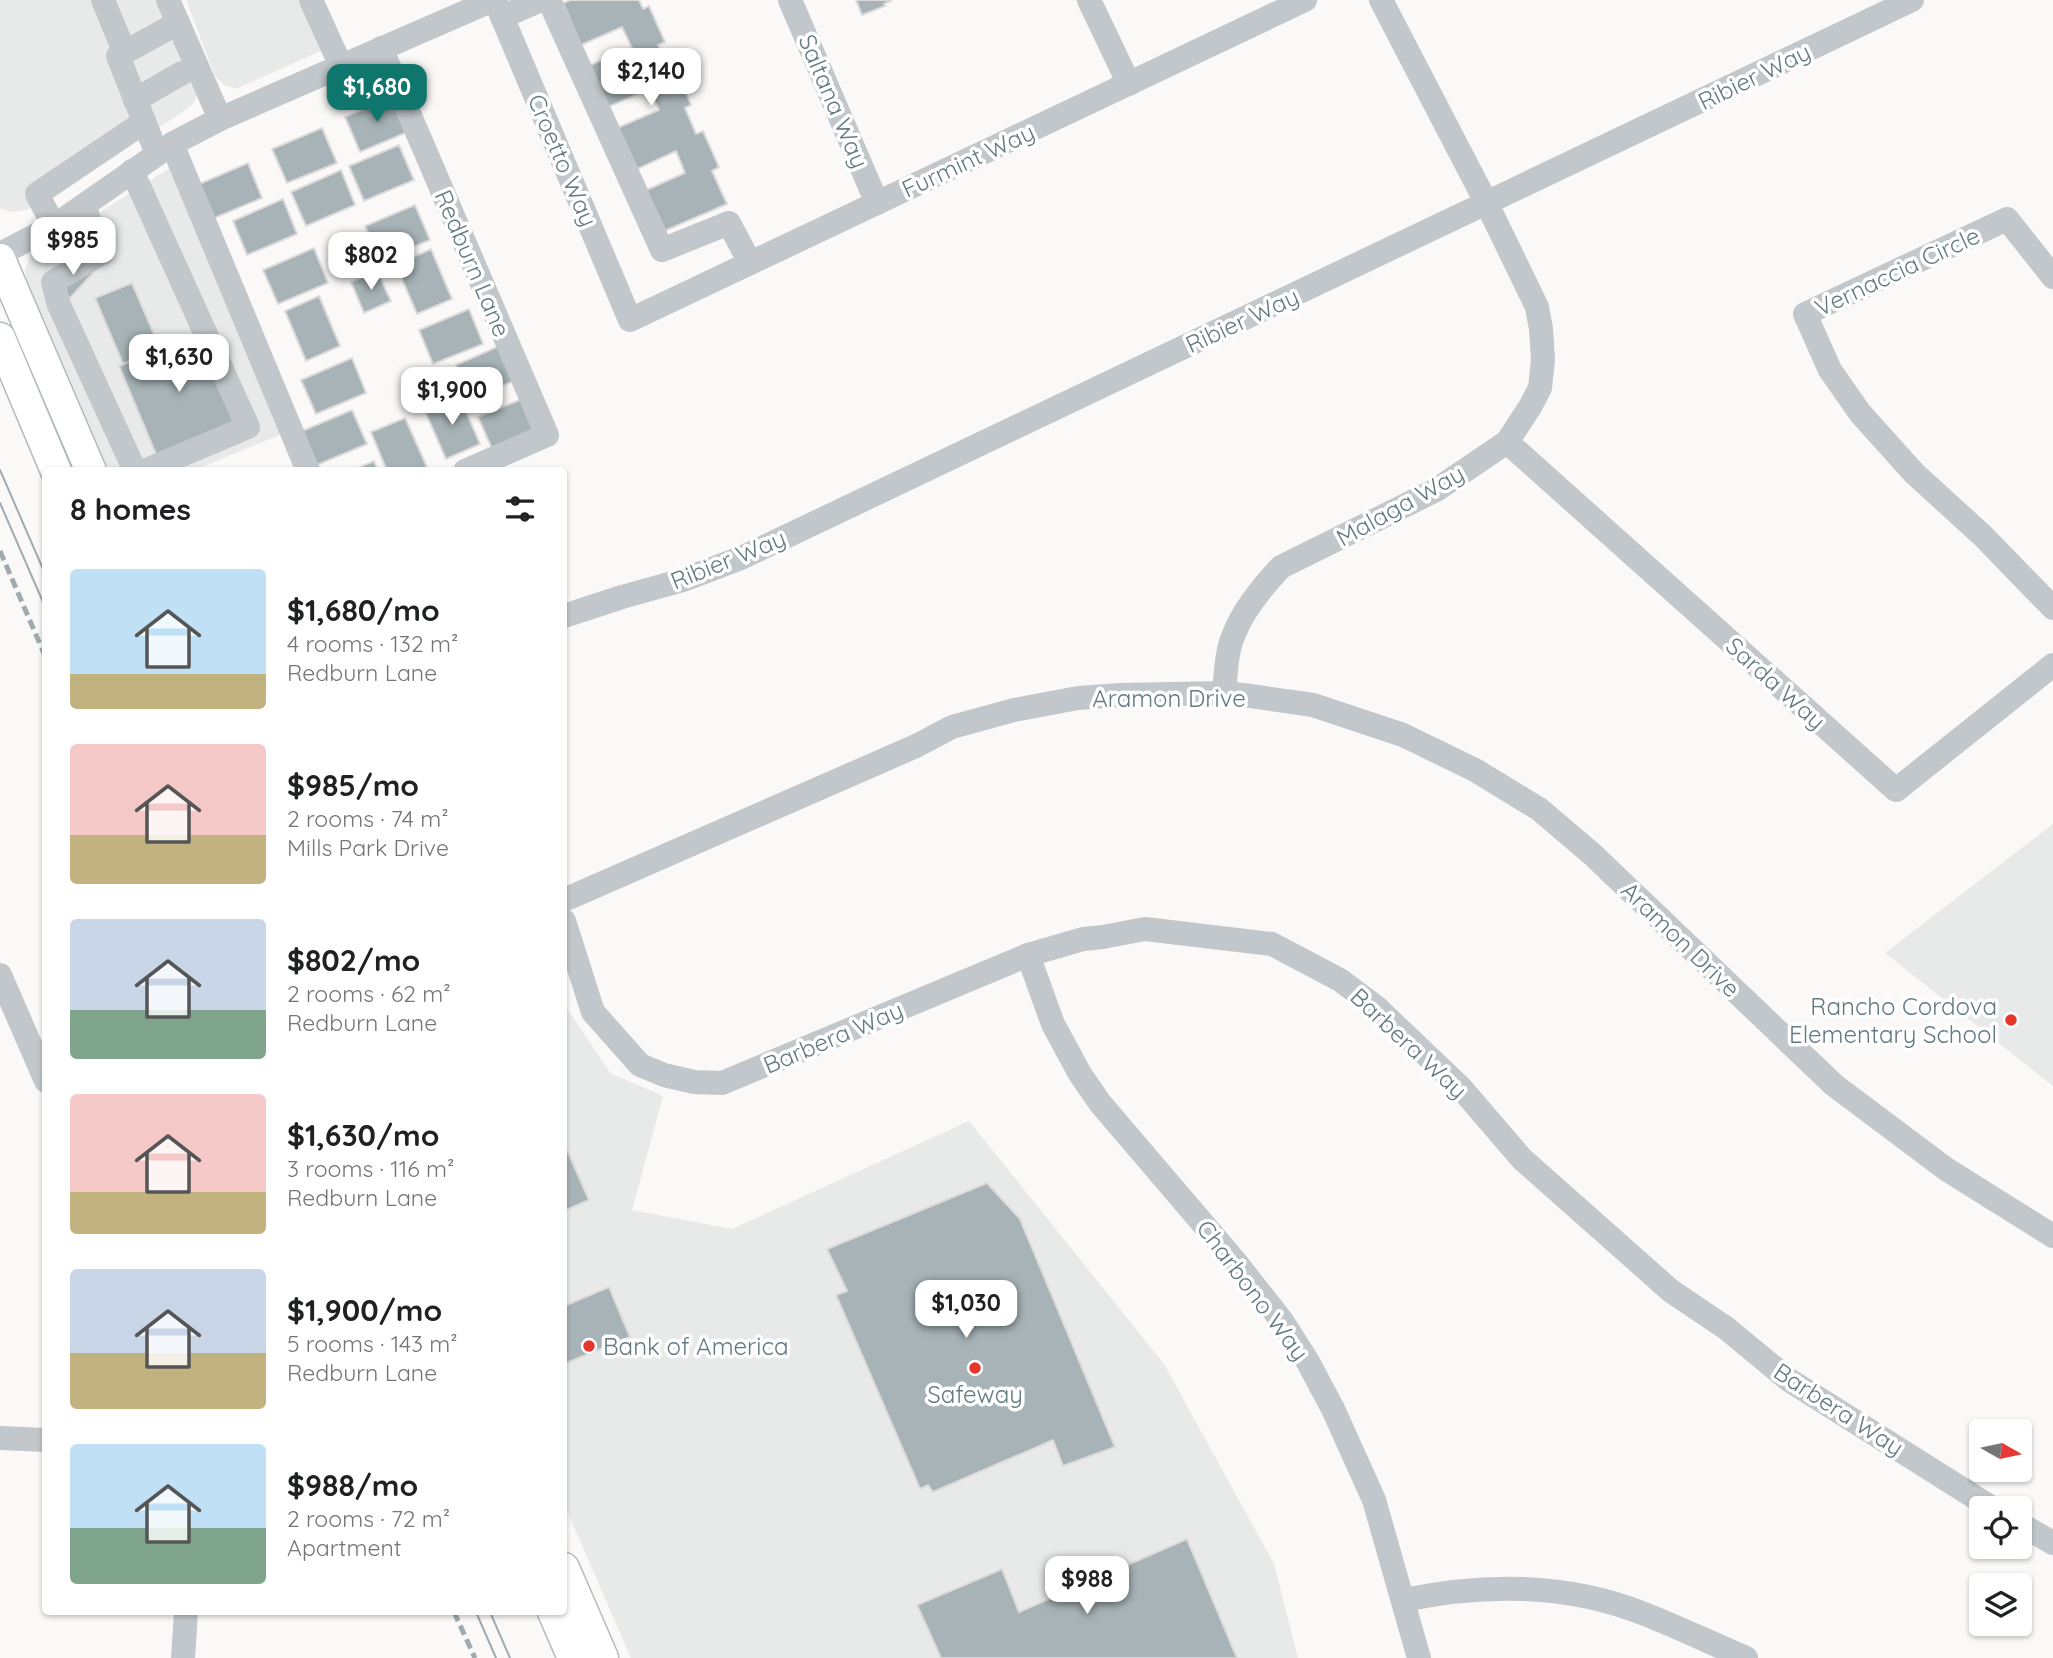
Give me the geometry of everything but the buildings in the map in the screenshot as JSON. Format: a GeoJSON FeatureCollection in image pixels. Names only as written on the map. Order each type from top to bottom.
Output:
{"type":"FeatureCollection","features":[{"type":"Feature","properties":{"kind":"main road"},"geometry":{"type":"LineString","coordinates":[[0,259],[89,467]]}},
{"type":"Feature","properties":{"kind":"main road"},"geometry":{"type":"LineString","coordinates":[[0,338],[54,467]]}},
{"type":"Feature","properties":{"kind":"main road"},"geometry":{"type":"LineString","coordinates":[[567,1575],[603,1658]]}},
{"type":"Feature","properties":{"kind":"main road"},"geometry":{"type":"LineString","coordinates":[[554,1615],[573,1658]]}},
{"type":"Feature","properties":{"kind":"street"},"geometry":{"type":"LineString","coordinates":[[103,0],[125,52]]}},
{"type":"Feature","properties":{"kind":"street"},"geometry":{"type":"LineString","coordinates":[[168,0],[220,119]]}},
{"type":"Feature","properties":{"kind":"street"},"geometry":{"type":"LineString","coordinates":[[311,0],[341,66]]}},
{"type":"Feature","properties":{"kind":"street"},"geometry":{"type":"LineString","coordinates":[[0,254],[54,226],[164,149],[220,119],[381,48],[497,6],[541,0]]}},
{"type":"Feature","properties":{"kind":"street"},"geometry":{"type":"LineString","coordinates":[[550,0],[663,250],[729,223],[750,263]]}},
{"type":"Feature","properties":{"kind":"street","name":"Saltana Way"},"geometry":{"type":"LineString","coordinates":[[790,0],[877,203]]}},
{"type":"Feature","properties":{"kind":"street"},"geometry":{"type":"LineString","coordinates":[[1089,0],[1129,83]]}},
{"type":"Feature","properties":{"kind":"street","name":"Furmint Way"},"geometry":{"type":"LineString","coordinates":[[631,320],[1305,0]]}},
{"type":"Feature","properties":{"kind":"street","name":"Malaga Way"},"geometry":{"type":"LineString","coordinates":[[1224,693],[1234,633],[1266,583],[1281,567],[1436,490],[1507,442],[1540,388],[1543,359],[1537,307],[1381,0]]}},
{"type":"Feature","properties":{"kind":"street","name":"Ribier Way"},"geometry":{"type":"LineString","coordinates":[[567,615],[683,580],[741,558],[1912,0]]}},
{"type":"Feature","properties":{"kind":"street","name":"Croetto Way"},"geometry":{"type":"LineString","coordinates":[[497,6],[631,320]]}},
{"type":"Feature","properties":{"kind":"street"},"geometry":{"type":"LineString","coordinates":[[178,23],[118,56],[139,111],[164,149],[306,467]]}},
{"type":"Feature","properties":{"kind":"street","name":"Redburn Lane"},"geometry":{"type":"LineString","coordinates":[[381,48],[547,435],[474,467]]}},
{"type":"Feature","properties":{"kind":"street"},"geometry":{"type":"LineString","coordinates":[[54,226],[37,194],[182,73]]}},
{"type":"Feature","properties":{"kind":"street"},"geometry":{"type":"LineString","coordinates":[[132,171],[248,427],[153,467]]}},
{"type":"Feature","properties":{"kind":"street"},"geometry":{"type":"LineString","coordinates":[[84,205],[102,253],[53,282],[59,304],[133,467]]}},
{"type":"Feature","properties":{"kind":"street","name":"Vernaccia Circle"},"geometry":{"type":"LineString","coordinates":[[2053,277],[2007,219],[1805,314],[1830,370],[1860,413],[1914,473],[1983,536],[2053,608]]}},
{"type":"Feature","properties":{"kind":"street","name":"Sarda Way"},"geometry":{"type":"LineString","coordinates":[[1507,442],[1896,790],[2053,665]]}},
{"type":"Feature","properties":{"kind":"street","name":"Aramon Drive"},"geometry":{"type":"LineString","coordinates":[[567,899],[916,746],[951,727],[1014,710],[1077,698],[1224,693],[1313,705],[1403,735],[1475,771],[1539,809],[1592,854],[1835,1085],[1946,1169],[2053,1236]]}},
{"type":"Feature","properties":{"kind":"street","name":"Barbera Way"},"geometry":{"type":"LineString","coordinates":[[567,931],[593,1013],[640,1065],[664,1075],[694,1082],[722,1083],[1028,955],[1083,939],[1144,929],[1272,944],[1339,980],[1376,1007],[1461,1088],[1522,1159],[1671,1291],[1726,1328],[1789,1380],[1973,1496]]}},
{"type":"Feature","properties":{"kind":"street","name":"Charbono Way"},"geometry":{"type":"LineString","coordinates":[[1028,955],[1053,1024],[1080,1074],[1100,1103],[1234,1260],[1282,1321],[1308,1362],[1333,1409],[1374,1500],[1419,1658]]}},
{"type":"Feature","properties":{"kind":"street"},"geometry":{"type":"LineString","coordinates":[[0,975],[5,1001],[42,1073]]}},
{"type":"Feature","properties":{"kind":"street"},"geometry":{"type":"LineString","coordinates":[[0,1438],[42,1440]]}},
{"type":"Feature","properties":{"kind":"street"},"geometry":{"type":"LineString","coordinates":[[2032,1531],[2053,1542]]}},
{"type":"Feature","properties":{"kind":"street"},"geometry":{"type":"LineString","coordinates":[[1404,1600],[1483,1588],[1525,1588],[1567,1593],[1647,1615],[1746,1658]]}},
{"type":"Feature","properties":{"kind":"street"},"geometry":{"type":"LineString","coordinates":[[183,1658],[186,1615]]}},
{"type":"Feature","properties":{"kind":"shaded area"},"geometry":{"type":"Polygon","coordinates":[[[0,0],[158,0],[197,95],[192,105],[137,139],[60,193],[27,210],[11,212],[0,208],[0,0]]]}},
{"type":"Feature","properties":{"kind":"shaded area"},"geometry":{"type":"Polygon","coordinates":[[[186,0],[303,0],[325,49],[236,89],[224,85],[215,76],[186,0]]]}},
{"type":"Feature","properties":{"kind":"shaded area"},"geometry":{"type":"Polygon","coordinates":[[[170,168],[282,434],[202,467],[102,467],[27,284],[25,269],[31,256],[170,168]]]}},
{"type":"Feature","properties":{"kind":"shaded area","name":"Rancho Cordova Elementary School"},"geometry":{"type":"Polygon","coordinates":[[[2053,824],[2053,1086],[1885,953],[2053,824]]]}},
{"type":"Feature","properties":{"kind":"shaded area"},"geometry":{"type":"Polygon","coordinates":[[[567,1008],[610,1073],[663,1096],[632,1210],[732,1229],[969,1121],[1164,1364],[1274,1564],[1298,1658],[631,1658],[567,1511],[567,1008]]]}},
{"type":"Feature","properties":{"kind":"tram line"},"geometry":{"type":"LineString","coordinates":[[0,470],[42,567]]}},
{"type":"Feature","properties":{"kind":"tram line"},"geometry":{"type":"LineString","coordinates":[[0,503],[42,600]]}},
{"type":"Feature","properties":{"kind":"tram line"},"geometry":{"type":"LineString","coordinates":[[477,1615],[496,1658]]}},
{"type":"Feature","properties":{"kind":"tram line"},"geometry":{"type":"LineString","coordinates":[[491,1615],[510,1658]]}},
{"type":"Feature","properties":{"kind":"railway"},"geometry":{"type":"LineString","coordinates":[[0,551],[42,649]]}},
{"type":"Feature","properties":{"kind":"railway"},"geometry":{"type":"LineString","coordinates":[[455,1615],[475,1658]]}},
{"type":"Feature","properties":{"kind":"place","name":"Rancho Cordova Elementary School"},"geometry":{"type":"Point","coordinates":[2011,1020]}},
{"type":"Feature","properties":{"kind":"place","name":"Bank of America"},"geometry":{"type":"Point","coordinates":[589,1346]}},
{"type":"Feature","properties":{"kind":"place","name":"Safeway"},"geometry":{"type":"Point","coordinates":[975,1368]}}]}
